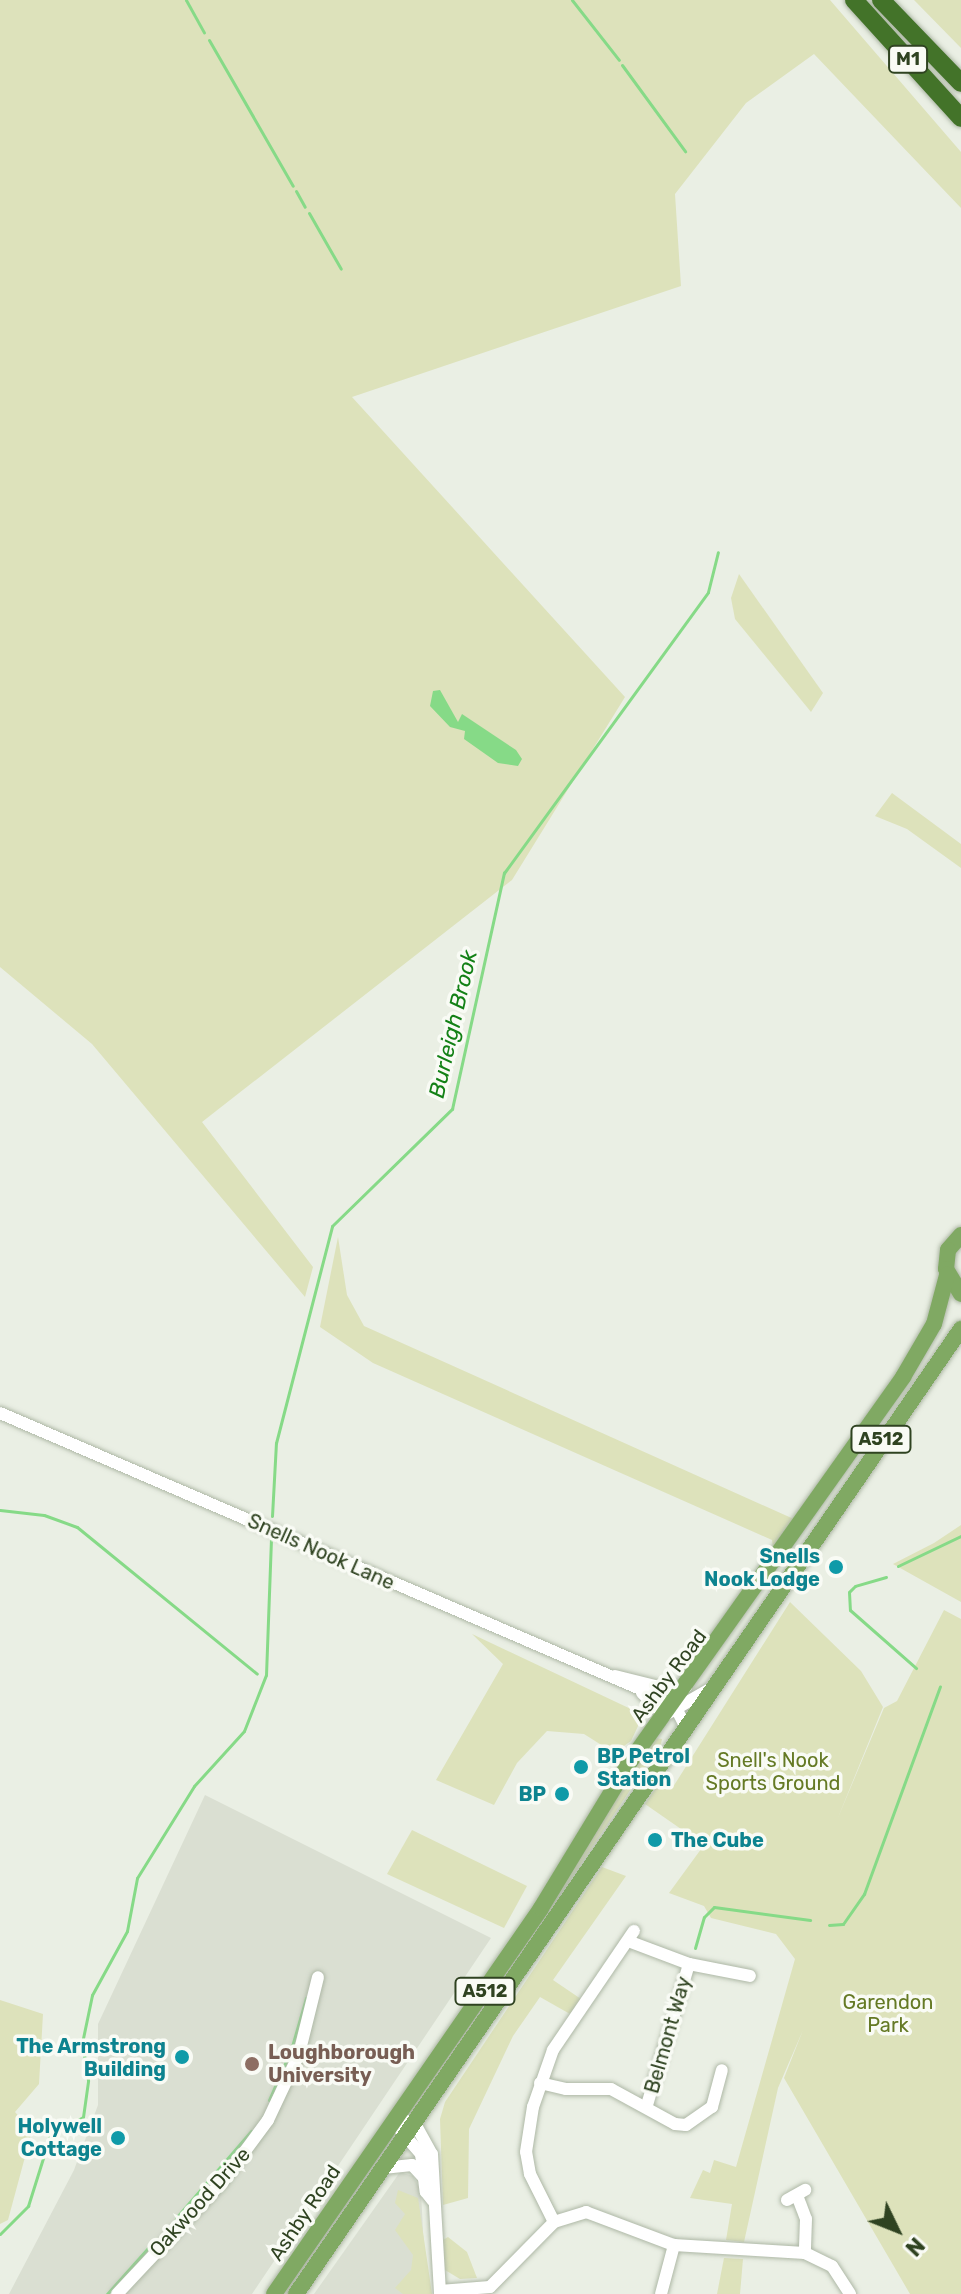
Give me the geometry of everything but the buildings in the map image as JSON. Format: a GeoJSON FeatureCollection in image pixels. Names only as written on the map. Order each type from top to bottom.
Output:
{"type":"FeatureCollection","features":[{"type":"Feature","properties":{"kind":"highway","name":"M1"},"geometry":{"type":"LineString","coordinates":[[854,0],[961,118]]}},
{"type":"Feature","properties":{"kind":"highway","name":"M1"},"geometry":{"type":"LineString","coordinates":[[881,0],[961,83]]}},
{"type":"Feature","properties":{"kind":"main road","name":"Ashby Road"},"geometry":{"type":"LineString","coordinates":[[296,2294],[409,2129],[675,1714],[686,1686],[912,1364],[939,1312],[947,1275],[948,1250],[961,1235]]}},
{"type":"Feature","properties":{"kind":"main road"},"geometry":{"type":"LineString","coordinates":[[947,1275],[961,1294]]}},
{"type":"Feature","properties":{"kind":"main road","name":"Ashby Road"},"geometry":{"type":"LineString","coordinates":[[274,2294],[675,1714],[710,1689],[961,1329]]}},
{"type":"Feature","properties":{"kind":"street","name":"Snells Nook Lane"},"geometry":{"type":"LineString","coordinates":[[0,1413],[604,1675],[642,1693],[675,1714]]}},
{"type":"Feature","properties":{"kind":"street"},"geometry":{"type":"LineString","coordinates":[[604,1675],[667,1689],[686,1686]]}},
{"type":"Feature","properties":{"kind":"street"},"geometry":{"type":"LineString","coordinates":[[554,2222],[530,2174],[526,2152],[540,2083],[553,2050],[631,1936],[689,1964],[742,1976]]}},
{"type":"Feature","properties":{"kind":"street","name":"Belmont Way"},"geometry":{"type":"LineString","coordinates":[[647,2105],[689,1964]]}},
{"type":"Feature","properties":{"kind":"street","name":"Oakwood Drive"},"geometry":{"type":"LineString","coordinates":[[117,2294],[244,2155],[286,2087],[311,2015],[318,1977]]}},
{"type":"Feature","properties":{"kind":"street"},"geometry":{"type":"LineString","coordinates":[[311,2015],[325,2017]]}},
{"type":"Feature","properties":{"kind":"street"},"geometry":{"type":"LineString","coordinates":[[540,2083],[611,2089],[647,2105],[675,2124],[696,2123],[712,2107],[717,2076]]}},
{"type":"Feature","properties":{"kind":"street"},"geometry":{"type":"LineString","coordinates":[[393,2120],[409,2129],[432,2154],[440,2292],[490,2287],[554,2222],[573,2214],[597,2213],[674,2245],[805,2253],[832,2266],[850,2294]]}},
{"type":"Feature","properties":{"kind":"street"},"geometry":{"type":"LineString","coordinates":[[409,2129],[421,2154],[433,2201]]}},
{"type":"Feature","properties":{"kind":"street"},"geometry":{"type":"LineString","coordinates":[[383,2168],[412,2165],[425,2179]]}},
{"type":"Feature","properties":{"kind":"street"},"geometry":{"type":"LineString","coordinates":[[796,2196],[806,2219],[805,2253]]}},
{"type":"Feature","properties":{"kind":"street"},"geometry":{"type":"LineString","coordinates":[[661,2294],[674,2245]]}},
{"type":"Feature","properties":{"kind":"shaded area"},"geometry":{"type":"Polygon","coordinates":[[[440,690],[458,722],[462,714],[516,750],[522,759],[518,766],[498,763],[464,739],[465,731],[450,727],[430,706],[433,691],[440,690]]]}},
{"type":"Feature","properties":{"kind":"shaded area","name":"Loughborough University"},"geometry":{"type":"Polygon","coordinates":[[[205,1795],[491,1938],[252,2294],[9,2294],[74,2170],[98,2105],[98,2024],[205,1795]]]}},
{"type":"Feature","properties":{"kind":"shaded area"},"geometry":{"type":"Polygon","coordinates":[[[400,2172],[413,2176],[421,2191],[426,2294],[314,2294],[400,2172]]]}},
{"type":"Feature","properties":{"kind":"green space"},"geometry":{"type":"Polygon","coordinates":[[[0,0],[830,0],[961,152],[961,208],[814,54],[746,103],[675,194],[681,286],[352,397],[625,697],[512,880],[202,1122],[313,1267],[305,1297],[92,1044],[0,967],[0,0]]]}},
{"type":"Feature","properties":{"kind":"green space"},"geometry":{"type":"Polygon","coordinates":[[[914,0],[961,0],[961,48],[914,0]]]}},
{"type":"Feature","properties":{"kind":"green space"},"geometry":{"type":"Polygon","coordinates":[[[739,574],[823,693],[811,712],[735,619],[731,598],[739,574]]]}},
{"type":"Feature","properties":{"kind":"green space"},"geometry":{"type":"Polygon","coordinates":[[[892,793],[961,844],[961,868],[907,829],[875,816],[892,793]]]}},
{"type":"Feature","properties":{"kind":"green space"},"geometry":{"type":"Polygon","coordinates":[[[338,1237],[347,1295],[364,1326],[796,1520],[773,1548],[772,1540],[373,1363],[320,1327],[338,1237]]]}},
{"type":"Feature","properties":{"kind":"green space"},"geometry":{"type":"Polygon","coordinates":[[[961,1525],[961,1602],[893,1564],[934,1543],[961,1525]]]}},
{"type":"Feature","properties":{"kind":"green space"},"geometry":{"type":"Polygon","coordinates":[[[790,1602],[861,1671],[883,1707],[837,1820],[884,1708],[897,1701],[944,1610],[961,1619],[961,2294],[910,2294],[784,2078],[803,2030],[778,2088],[744,2242],[726,2240],[732,2204],[690,2198],[703,2170],[710,2173],[714,2160],[736,2167],[795,1959],[776,1934],[711,1918],[704,1906],[669,1893],[704,1845],[645,1804],[662,1779],[673,1787],[790,1602]]]}},
{"type":"Feature","properties":{"kind":"green space"},"geometry":{"type":"Polygon","coordinates":[[[472,1634],[633,1710],[639,1724],[631,1741],[614,1753],[584,1734],[547,1731],[517,1763],[494,1805],[436,1780],[503,1664],[472,1634]]]}},
{"type":"Feature","properties":{"kind":"green space"},"geometry":{"type":"Polygon","coordinates":[[[655,1738],[662,1739],[661,1744],[415,2112],[409,2114],[655,1738]]]}},
{"type":"Feature","properties":{"kind":"green space"},"geometry":{"type":"Polygon","coordinates":[[[412,1830],[527,1886],[504,1928],[387,1874],[412,1830]]]}},
{"type":"Feature","properties":{"kind":"green space"},"geometry":{"type":"Polygon","coordinates":[[[602,1867],[626,1876],[553,1980],[581,1999],[570,2014],[540,1997],[513,2036],[469,2129],[468,2198],[443,2205],[440,2119],[445,2102],[602,1867]]]}},
{"type":"Feature","properties":{"kind":"green space"},"geometry":{"type":"Polygon","coordinates":[[[0,2000],[43,2014],[39,2084],[15,2112],[32,2131],[8,2220],[0,2224],[0,2000]]]}},
{"type":"Feature","properties":{"kind":"green space"},"geometry":{"type":"Polygon","coordinates":[[[398,2190],[418,2198],[432,2294],[403,2294],[395,2288],[411,2270],[413,2255],[395,2230],[405,2214],[395,2203],[398,2190]]]}},
{"type":"Feature","properties":{"kind":"green space"},"geometry":{"type":"Polygon","coordinates":[[[448,2237],[467,2252],[477,2278],[460,2279],[445,2270],[443,2240],[448,2237]]]}},
{"type":"Feature","properties":{"kind":"green space"},"geometry":{"type":"Polygon","coordinates":[[[724,2258],[743,2259],[740,2294],[717,2294],[724,2258]]]}},
{"type":"Feature","properties":{"kind":"waterway"},"geometry":{"type":"LineString","coordinates":[[186,0],[204,32]]}},
{"type":"Feature","properties":{"kind":"waterway"},"geometry":{"type":"LineString","coordinates":[[572,0],[619,60]]}},
{"type":"Feature","properties":{"kind":"waterway"},"geometry":{"type":"LineString","coordinates":[[209,40],[293,186]]}},
{"type":"Feature","properties":{"kind":"waterway"},"geometry":{"type":"LineString","coordinates":[[622,65],[685,151]]}},
{"type":"Feature","properties":{"kind":"waterway"},"geometry":{"type":"LineString","coordinates":[[296,191],[305,207]]}},
{"type":"Feature","properties":{"kind":"waterway"},"geometry":{"type":"LineString","coordinates":[[309,213],[341,269]]}},
{"type":"Feature","properties":{"kind":"waterway","name":"Burleigh Brook"},"geometry":{"type":"LineString","coordinates":[[272,1516],[276,1443],[332,1226],[452,1109],[504,873],[708,592],[718,552]]}},
{"type":"Feature","properties":{"kind":"waterway"},"geometry":{"type":"LineString","coordinates":[[0,1510],[44,1515],[77,1527],[257,1674]]}},
{"type":"Feature","properties":{"kind":"waterway"},"geometry":{"type":"LineString","coordinates":[[898,1566],[961,1536]]}},
{"type":"Feature","properties":{"kind":"waterway","name":"Burleigh Brook"},"geometry":{"type":"LineString","coordinates":[[0,2234],[28,2206],[50,2136],[83,2117],[88,2080],[82,2043],[92,1995],[127,1931],[137,1878],[194,1786],[244,1731],[266,1675],[271,1537]]}},
{"type":"Feature","properties":{"kind":"waterway"},"geometry":{"type":"LineString","coordinates":[[886,1577],[855,1586],[849,1592],[850,1610],[916,1668]]}},
{"type":"Feature","properties":{"kind":"waterway"},"geometry":{"type":"LineString","coordinates":[[829,1925],[843,1924],[864,1894],[940,1686]]}},
{"type":"Feature","properties":{"kind":"waterway"},"geometry":{"type":"LineString","coordinates":[[695,1948],[704,1917],[714,1907],[810,1920]]}},
{"type":"Feature","properties":{"kind":"waterway"},"geometry":{"type":"LineString","coordinates":[[269,2100],[291,2050],[306,1998]]}},
{"type":"Feature","properties":{"kind":"waterway"},"geometry":{"type":"LineString","coordinates":[[176,2218],[251,2131]]}},
{"type":"Feature","properties":{"kind":"waterway"},"geometry":{"type":"LineString","coordinates":[[107,2294],[156,2239]]}},
{"type":"Feature","properties":{"kind":"place","name":"Snells Nook Lodge"},"geometry":{"type":"Point","coordinates":[836,1567]}},
{"type":"Feature","properties":{"kind":"place","name":"BP Petrol Station"},"geometry":{"type":"Point","coordinates":[581,1767]}},
{"type":"Feature","properties":{"kind":"place","name":"BP"},"geometry":{"type":"Point","coordinates":[562,1794]}},
{"type":"Feature","properties":{"kind":"place","name":"The Cube"},"geometry":{"type":"Point","coordinates":[655,1840]}},
{"type":"Feature","properties":{"kind":"place","name":"The Armstrong Building"},"geometry":{"type":"Point","coordinates":[182,2057]}},
{"type":"Feature","properties":{"kind":"place","name":"Loughborough University"},"geometry":{"type":"Point","coordinates":[252,2064]}},
{"type":"Feature","properties":{"kind":"place","name":"Holywell Cottage"},"geometry":{"type":"Point","coordinates":[118,2138]}},
{"type":"Feature","properties":{"kind":"park label","name":"Snell's Nook Sports Ground"},"geometry":{"type":"Point","coordinates":[773,1772]}},
{"type":"Feature","properties":{"kind":"park label","name":"Garendon Park"},"geometry":{"type":"Point","coordinates":[888,2014]}}]}
